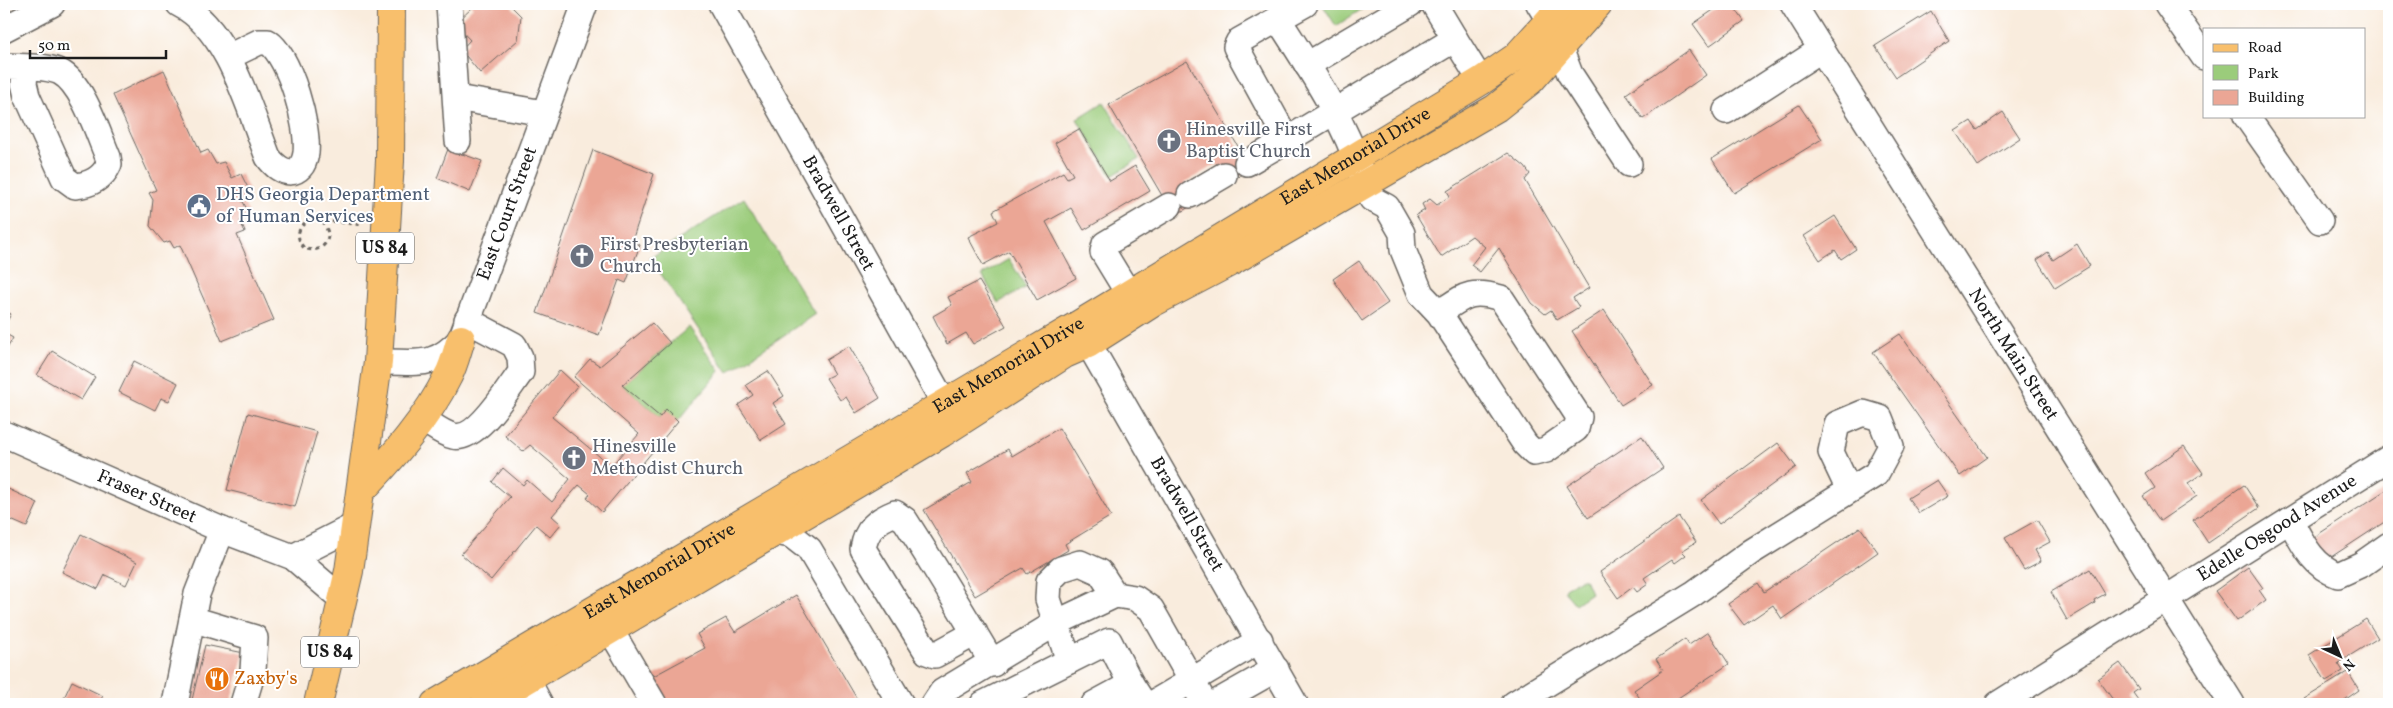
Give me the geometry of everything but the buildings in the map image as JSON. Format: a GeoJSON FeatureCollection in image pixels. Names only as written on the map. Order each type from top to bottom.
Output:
{"type":"FeatureCollection","features":[{"type":"Feature","properties":{"kind":"main road","name":"US 84"},"geometry":{"type":"LineString","coordinates":[[318,704],[342,599],[356,525],[378,362],[390,161],[392,4]]}},
{"type":"Feature","properties":{"kind":"main road","name":"East Memorial Drive"},"geometry":{"type":"LineString","coordinates":[[435,704],[521,668],[1083,334],[1154,302],[1369,192],[1496,108],[1530,80],[1598,4]]}},
{"type":"Feature","properties":{"kind":"main road","name":"East Memorial Drive"},"geometry":{"type":"LineString","coordinates":[[1083,334],[1128,293],[1481,81],[1516,56],[1551,9]]}},
{"type":"Feature","properties":{"kind":"main road"},"geometry":{"type":"LineString","coordinates":[[361,491],[399,450],[422,419],[449,375],[464,329]]}},
{"type":"Feature","properties":{"kind":"main road","name":"East Memorial Drive"},"geometry":{"type":"LineString","coordinates":[[604,619],[775,532],[948,414]]}},
{"type":"Feature","properties":{"kind":"main road","name":"East Memorial Drive"},"geometry":{"type":"LineString","coordinates":[[485,704],[521,668]]}},
{"type":"Feature","properties":{"kind":"street"},"geometry":{"type":"LineString","coordinates":[[4,29],[52,4]]}},
{"type":"Feature","properties":{"kind":"street"},"geometry":{"type":"LineString","coordinates":[[179,4],[187,8],[204,24],[228,57],[268,158],[276,168],[284,173],[293,171],[301,165],[306,154],[304,119],[298,96],[280,53],[268,42],[260,42],[228,57]]}},
{"type":"Feature","properties":{"kind":"street"},"geometry":{"type":"LineString","coordinates":[[449,4],[458,141]]}},
{"type":"Feature","properties":{"kind":"street","name":"East Court Street"},"geometry":{"type":"LineString","coordinates":[[378,362],[422,362],[437,359],[447,354],[464,329],[584,4]]}},
{"type":"Feature","properties":{"kind":"street","name":"Bradwell Street"},"geometry":{"type":"LineString","coordinates":[[721,4],[948,414]]}},
{"type":"Feature","properties":{"kind":"street"},"geometry":{"type":"LineString","coordinates":[[1287,140],[1236,47],[1240,41],[1305,4]]}},
{"type":"Feature","properties":{"kind":"street"},"geometry":{"type":"LineString","coordinates":[[1307,65],[1410,4]]}},
{"type":"Feature","properties":{"kind":"street"},"geometry":{"type":"LineString","coordinates":[[1434,4],[1481,81]]}},
{"type":"Feature","properties":{"kind":"street","name":"North Main Street"},"geometry":{"type":"LineString","coordinates":[[1793,4],[2232,704]]}},
{"type":"Feature","properties":{"kind":"street"},"geometry":{"type":"LineString","coordinates":[[2167,4],[2203,56]]}},
{"type":"Feature","properties":{"kind":"street"},"geometry":{"type":"LineString","coordinates":[[1551,9],[1560,46],[1570,74],[1629,164]]}},
{"type":"Feature","properties":{"kind":"street"},"geometry":{"type":"LineString","coordinates":[[1278,19],[1335,112],[1356,156],[1369,192],[1372,214],[1387,241],[1403,250],[1421,294],[1439,313],[1525,444],[1534,453],[1546,450],[1576,429],[1579,417],[1501,298],[1481,292],[1464,297],[1439,313]]}},
{"type":"Feature","properties":{"kind":"street"},"geometry":{"type":"LineString","coordinates":[[1247,163],[1456,39]]}},
{"type":"Feature","properties":{"kind":"street"},"geometry":{"type":"LineString","coordinates":[[1726,111],[1822,49]]}},
{"type":"Feature","properties":{"kind":"street"},"geometry":{"type":"LineString","coordinates":[[15,67],[51,69],[60,72],[71,80],[79,90],[108,157],[109,164],[100,178],[90,183],[75,186],[64,178],[27,96],[24,83],[15,67]]}},
{"type":"Feature","properties":{"kind":"street"},"geometry":{"type":"LineString","coordinates":[[456,98],[544,112]]}},
{"type":"Feature","properties":{"kind":"street"},"geometry":{"type":"LineString","coordinates":[[2247,118],[2320,221]]}},
{"type":"Feature","properties":{"kind":"street"},"geometry":{"type":"LineString","coordinates":[[1128,293],[1103,252],[1105,244],[1224,176]]}},
{"type":"Feature","properties":{"kind":"street"},"geometry":{"type":"LineString","coordinates":[[422,419],[453,436],[466,436],[479,427],[521,372],[520,357],[514,345],[464,329]]}},
{"type":"Feature","properties":{"kind":"street","name":"Bradwell Street"},"geometry":{"type":"LineString","coordinates":[[1083,334],[1295,704]]}},
{"type":"Feature","properties":{"kind":"street","name":"Fraser Street"},"geometry":{"type":"LineString","coordinates":[[4,434],[222,530],[293,557],[342,599]]}},
{"type":"Feature","properties":{"kind":"street","name":"Edelle Osgood Avenue"},"geometry":{"type":"LineString","coordinates":[[1998,704],[2389,458]]}},
{"type":"Feature","properties":{"kind":"street"},"geometry":{"type":"LineString","coordinates":[[1514,704],[1693,594],[1751,552],[1849,490]]}},
{"type":"Feature","properties":{"kind":"street"},"geometry":{"type":"LineString","coordinates":[[975,633],[956,646],[935,655],[927,652],[863,549],[864,538],[871,527],[882,518],[895,513],[905,520],[975,633],[993,664]]}},
{"type":"Feature","properties":{"kind":"street"},"geometry":{"type":"LineString","coordinates":[[2290,520],[2304,547],[2318,565],[2338,575],[2362,564],[2389,545]]}},
{"type":"Feature","properties":{"kind":"street"},"geometry":{"type":"LineString","coordinates":[[293,557],[356,525]]}},
{"type":"Feature","properties":{"kind":"street"},"geometry":{"type":"LineString","coordinates":[[175,704],[192,619],[204,572],[222,530]]}},
{"type":"Feature","properties":{"kind":"street"},"geometry":{"type":"LineString","coordinates":[[775,532],[791,535],[809,549],[901,704]]}},
{"type":"Feature","properties":{"kind":"street"},"geometry":{"type":"LineString","coordinates":[[1069,660],[1048,599],[1049,581],[1061,569],[1080,563],[1100,572],[1115,595]]}},
{"type":"Feature","properties":{"kind":"street"},"geometry":{"type":"LineString","coordinates":[[934,704],[942,692],[993,664],[1056,623],[1115,595],[1135,598],[1151,609],[1204,704]]}},
{"type":"Feature","properties":{"kind":"street"},"geometry":{"type":"LineString","coordinates":[[192,619],[255,638],[253,671],[243,704]]}},
{"type":"Feature","properties":{"kind":"street"},"geometry":{"type":"LineString","coordinates":[[604,619],[654,704]]}},
{"type":"Feature","properties":{"kind":"street"},"geometry":{"type":"LineString","coordinates":[[983,704],[1109,640],[1131,684],[1144,704]]}},
{"type":"Feature","properties":{"kind":"street"},"geometry":{"type":"LineString","coordinates":[[1152,704],[1260,640]]}},
{"type":"Feature","properties":{"kind":"street"},"geometry":{"type":"LineString","coordinates":[[521,668],[540,704]]}},
{"type":"Feature","properties":{"kind":"street"},"geometry":{"type":"LineString","coordinates":[[1214,704],[1276,669]]}},
{"type":"Feature","properties":{"kind":"street"},"geometry":{"type":"LineString","coordinates":[[1094,704],[1131,684]]}},
{"type":"Feature","properties":{"kind":"path"},"geometry":{"type":"LineString","coordinates":[[323,221],[328,233],[326,242],[318,250],[310,251],[304,248],[300,243],[299,229],[304,222],[312,220],[323,221],[386,228]]}},
{"type":"Feature","properties":{"kind":"green space"},"geometry":{"type":"Polygon","coordinates":[[[1322,4],[1370,4],[1336,26],[1322,4]]]}},
{"type":"Feature","properties":{"kind":"green space"},"geometry":{"type":"Polygon","coordinates":[[[1104,102],[1139,159],[1112,176],[1077,119],[1104,102]]]}},
{"type":"Feature","properties":{"kind":"green space"},"geometry":{"type":"Polygon","coordinates":[[[744,198],[815,314],[728,373],[650,258],[744,198]]]}},
{"type":"Feature","properties":{"kind":"green space"},"geometry":{"type":"Polygon","coordinates":[[[1009,259],[1026,287],[998,303],[982,275],[1009,259]]]}},
{"type":"Feature","properties":{"kind":"green space"},"geometry":{"type":"Polygon","coordinates":[[[689,327],[720,371],[678,421],[666,410],[660,417],[622,385],[689,327]]]}},
{"type":"Feature","properties":{"kind":"green space"},"geometry":{"type":"Polygon","coordinates":[[[1580,579],[1585,579],[1591,593],[1575,604],[1564,591],[1565,588],[1580,579]]]}},
{"type":"Feature","properties":{"kind":"place","name":"Hinesville First Baptist Church"},"geometry":{"type":"Point","coordinates":[1169,141]}},
{"type":"Feature","properties":{"kind":"place","name":"DHS Georgia Department of Human Services"},"geometry":{"type":"Point","coordinates":[199,206]}},
{"type":"Feature","properties":{"kind":"place","name":"First Presbyterian Church"},"geometry":{"type":"Point","coordinates":[582,256]}},
{"type":"Feature","properties":{"kind":"place","name":"Hinesville Methodist Church"},"geometry":{"type":"Point","coordinates":[574,458]}},
{"type":"Feature","properties":{"kind":"place","name":"Zaxby's"},"geometry":{"type":"Point","coordinates":[217,679]}}]}
